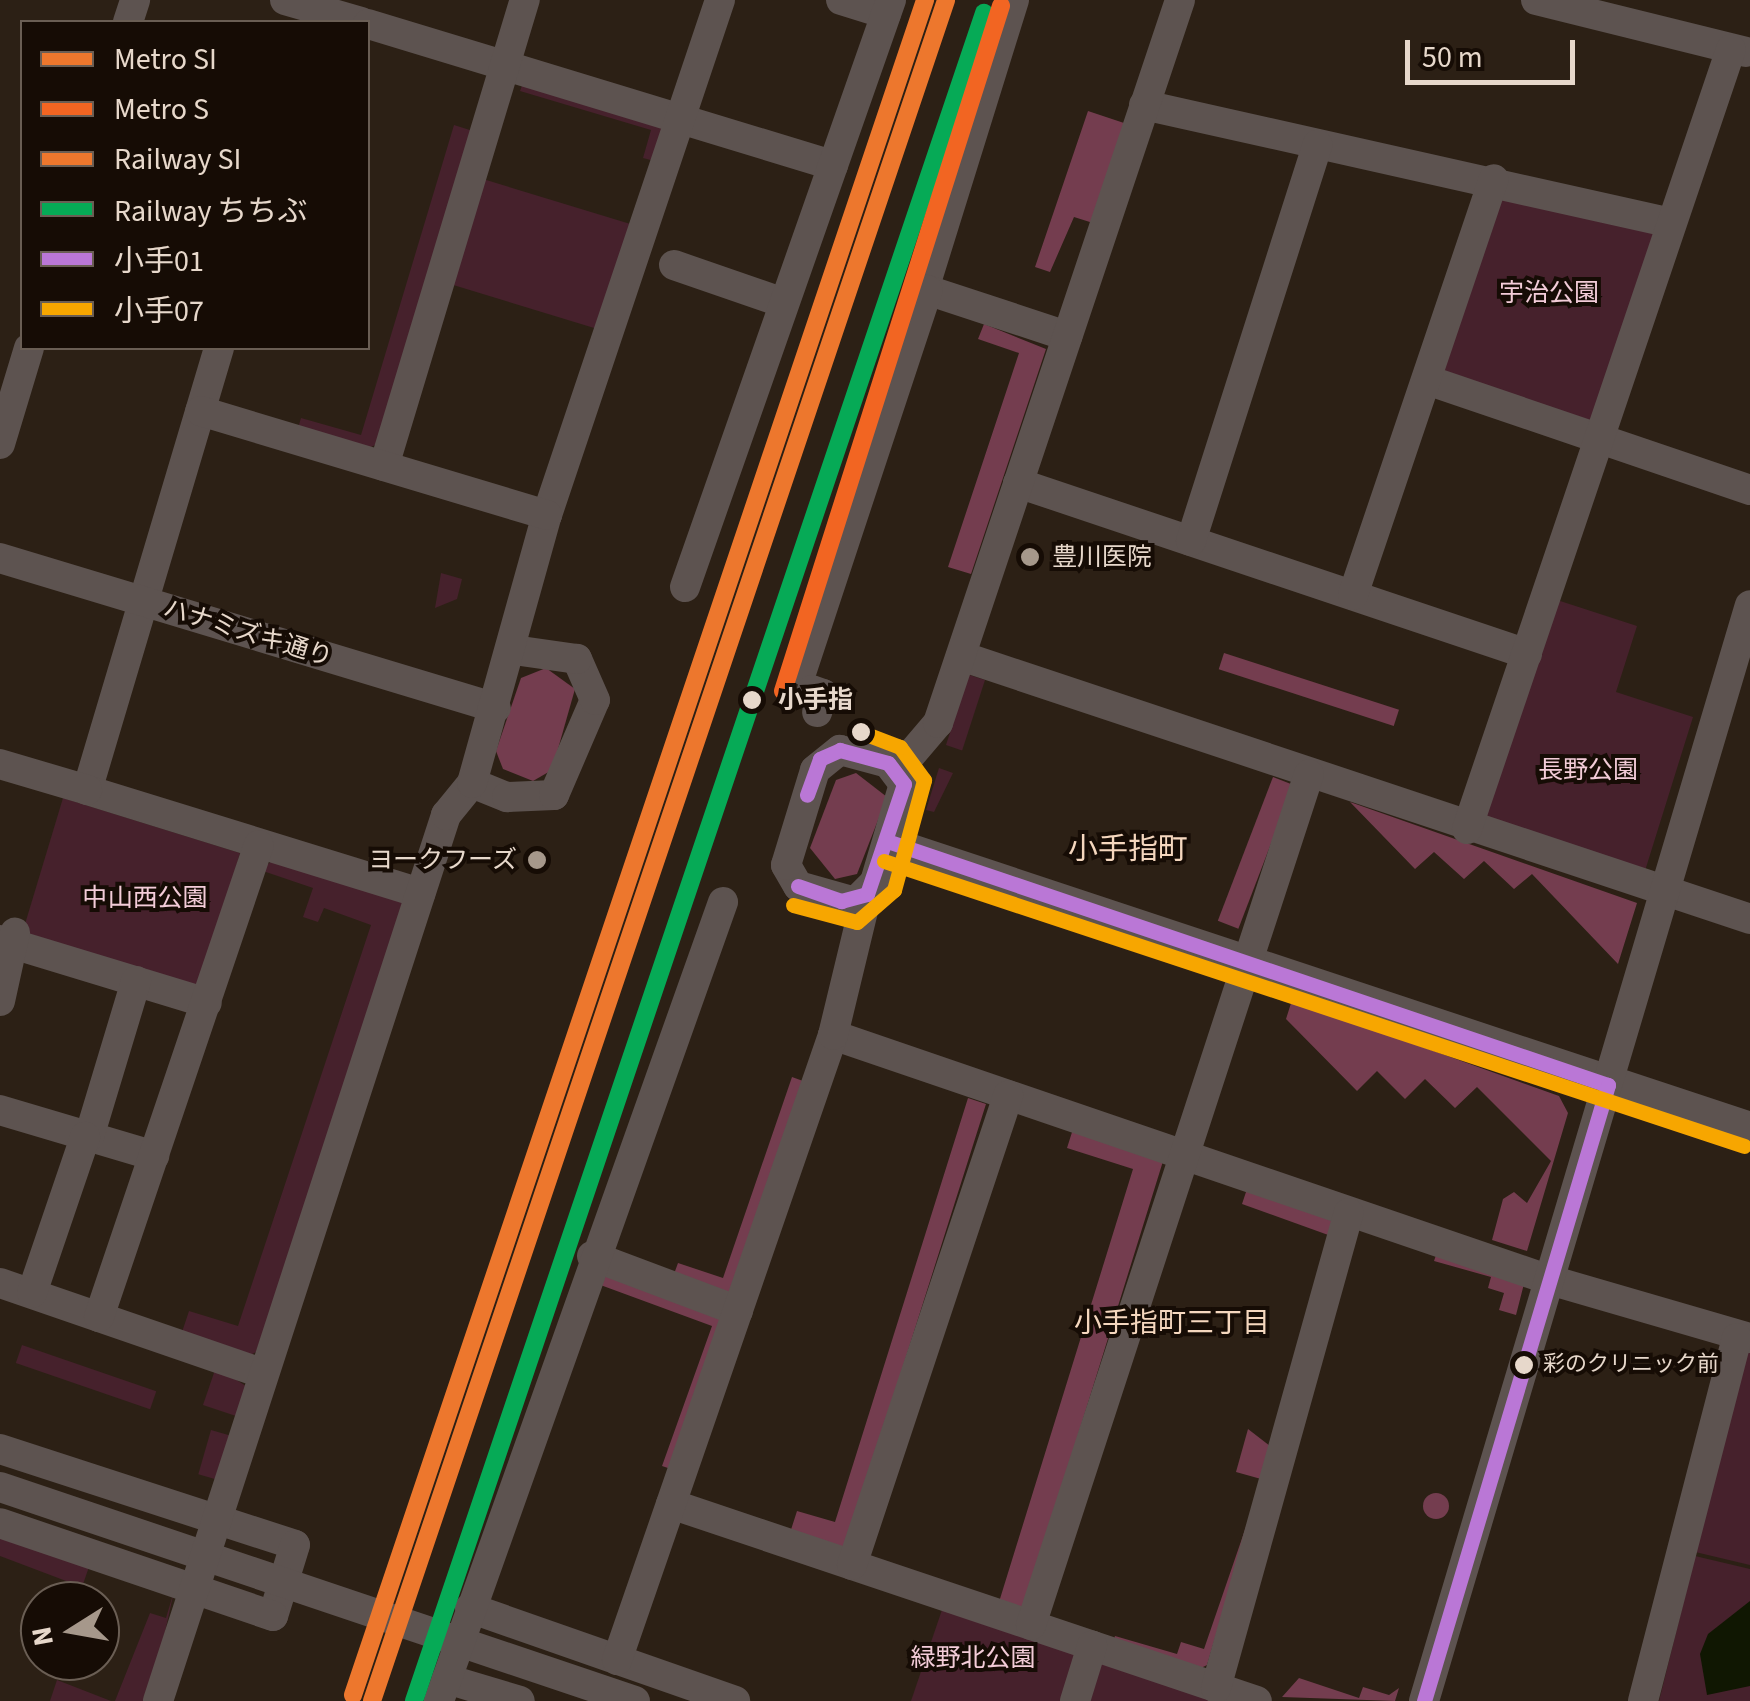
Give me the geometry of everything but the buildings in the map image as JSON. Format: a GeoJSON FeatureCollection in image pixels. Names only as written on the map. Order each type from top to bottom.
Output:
{"type":"FeatureCollection","features":[{"type":"Feature","properties":{"kind":"street"},"geometry":{"type":"LineString","coordinates":[[285,0],[353,20]]}},
{"type":"Feature","properties":{"kind":"street"},"geometry":{"type":"LineString","coordinates":[[384,466],[525,0]]}},
{"type":"Feature","properties":{"kind":"street"},"geometry":{"type":"LineString","coordinates":[[158,1701],[213,1520],[446,815],[472,784],[514,650],[547,515],[720,0]]}},
{"type":"Feature","properties":{"kind":"street"},"geometry":{"type":"LineString","coordinates":[[685,587],[888,7],[840,0]]}},
{"type":"Feature","properties":{"kind":"street"},"geometry":{"type":"LineString","coordinates":[[810,690],[1014,0]]}},
{"type":"Feature","properties":{"kind":"street"},"geometry":{"type":"LineString","coordinates":[[897,771],[938,723],[1180,0]]}},
{"type":"Feature","properties":{"kind":"street"},"geometry":{"type":"LineString","coordinates":[[1467,829],[1672,223],[1740,51],[1527,2]]}},
{"type":"Feature","properties":{"kind":"street"},"geometry":{"type":"LineString","coordinates":[[370,25],[833,165]]}},
{"type":"Feature","properties":{"kind":"street"},"geometry":{"type":"LineString","coordinates":[[1144,105],[1318,145],[1494,178],[1672,223]]}},
{"type":"Feature","properties":{"kind":"street"},"geometry":{"type":"LineString","coordinates":[[1191,541],[1318,145]]}},
{"type":"Feature","properties":{"kind":"street"},"geometry":{"type":"LineString","coordinates":[[1353,595],[1430,381],[1494,178]]}},
{"type":"Feature","properties":{"kind":"street"},"geometry":{"type":"LineString","coordinates":[[674,265],[784,303]]}},
{"type":"Feature","properties":{"kind":"street"},"geometry":{"type":"LineString","coordinates":[[928,290],[1067,336]]}},
{"type":"Feature","properties":{"kind":"street"},"geometry":{"type":"LineString","coordinates":[[0,444],[28,350]]}},
{"type":"Feature","properties":{"kind":"street"},"geometry":{"type":"LineString","coordinates":[[87,790],[218,350]]}},
{"type":"Feature","properties":{"kind":"street"},"geometry":{"type":"LineString","coordinates":[[1430,381],[1750,490]]}},
{"type":"Feature","properties":{"kind":"street"},"geometry":{"type":"LineString","coordinates":[[200,411],[547,515]]}},
{"type":"Feature","properties":{"kind":"street"},"geometry":{"type":"LineString","coordinates":[[1018,483],[1527,654]]}},
{"type":"Feature","properties":{"kind":"street","name":"ハナミズキ通り"},"geometry":{"type":"LineString","coordinates":[[0,558],[496,708]]}},
{"type":"Feature","properties":{"kind":"street"},"geometry":{"type":"LineString","coordinates":[[1424,1701],[1750,605]]}},
{"type":"Feature","properties":{"kind":"street"},"geometry":{"type":"LineString","coordinates":[[472,784],[508,797],[554,794],[595,700],[577,659],[514,650]]}},
{"type":"Feature","properties":{"kind":"street"},"geometry":{"type":"LineString","coordinates":[[962,656],[1467,829],[1750,919]]}},
{"type":"Feature","properties":{"kind":"street"},"geometry":{"type":"LineString","coordinates":[[867,894],[841,901],[798,886],[786,855],[820,759],[854,751],[897,771]]}},
{"type":"Feature","properties":{"kind":"street"},"geometry":{"type":"LineString","coordinates":[[0,764],[420,893]]}},
{"type":"Feature","properties":{"kind":"street"},"geometry":{"type":"LineString","coordinates":[[618,1660],[833,1034],[867,894],[903,804],[897,771]]}},
{"type":"Feature","properties":{"kind":"street"},"geometry":{"type":"LineString","coordinates":[[1030,1625],[1179,1157],[1309,774]]}},
{"type":"Feature","properties":{"kind":"street"},"geometry":{"type":"LineString","coordinates":[[890,842],[1608,1084],[1750,1127]]}},
{"type":"Feature","properties":{"kind":"street"},"geometry":{"type":"LineString","coordinates":[[99,1316],[259,845]]}},
{"type":"Feature","properties":{"kind":"street"},"geometry":{"type":"LineString","coordinates":[[520,1701],[443,1690],[592,1256],[723,902]]}},
{"type":"Feature","properties":{"kind":"street"},"geometry":{"type":"LineString","coordinates":[[0,1001],[10,939],[207,1003]]}},
{"type":"Feature","properties":{"kind":"street"},"geometry":{"type":"LineString","coordinates":[[32,1294],[136,980]]}},
{"type":"Feature","properties":{"kind":"street"},"geometry":{"type":"LineString","coordinates":[[833,1034],[1179,1157],[1550,1280],[1744,1338],[1643,1701]]}},
{"type":"Feature","properties":{"kind":"street"},"geometry":{"type":"LineString","coordinates":[[852,1565],[1008,1095]]}},
{"type":"Feature","properties":{"kind":"street"},"geometry":{"type":"LineString","coordinates":[[0,1110],[154,1156]]}},
{"type":"Feature","properties":{"kind":"street"},"geometry":{"type":"LineString","coordinates":[[1216,1688],[1350,1213]]}},
{"type":"Feature","properties":{"kind":"street"},"geometry":{"type":"LineString","coordinates":[[592,1256],[738,1311]]}},
{"type":"Feature","properties":{"kind":"street"},"geometry":{"type":"LineString","coordinates":[[0,1283],[262,1372]]}},
{"type":"Feature","properties":{"kind":"street"},"geometry":{"type":"LineString","coordinates":[[0,1449],[295,1545],[274,1616],[0,1523]]}},
{"type":"Feature","properties":{"kind":"street"},"geometry":{"type":"LineString","coordinates":[[0,1486],[635,1701]]}},
{"type":"Feature","properties":{"kind":"street"},"geometry":{"type":"LineString","coordinates":[[671,1504],[1257,1701]]}},
{"type":"Feature","properties":{"kind":"street"},"geometry":{"type":"LineString","coordinates":[[470,1608],[736,1701]]}},
{"type":"Feature","properties":{"kind":"street"},"geometry":{"type":"LineString","coordinates":[[1076,1701],[1092,1646]]}},
{"type":"Feature","properties":{"kind":"green space"},"geometry":{"type":"Polygon","coordinates":[[[524,80],[663,122],[658,162],[643,158],[651,130],[520,91],[524,80]]]}},
{"type":"Feature","properties":{"kind":"green space"},"geometry":{"type":"Polygon","coordinates":[[[454,125],[473,131],[379,443],[367,449],[298,428],[301,418],[361,435],[454,125]]]}},
{"type":"Feature","properties":{"kind":"green space"},"geometry":{"type":"Polygon","coordinates":[[[483,179],[637,226],[605,331],[451,284],[483,179]]]}},
{"type":"Feature","properties":{"kind":"green space","name":"宇治公園"},"geometry":{"type":"Polygon","coordinates":[[[1494,179],[1659,236],[1592,433],[1426,376],[1494,179]]]}},
{"type":"Feature","properties":{"kind":"green space"},"geometry":{"type":"Polygon","coordinates":[[[441,573],[462,579],[457,599],[435,608],[441,573]]]}},
{"type":"Feature","properties":{"kind":"green space","name":"長野公園"},"geometry":{"type":"Polygon","coordinates":[[[1554,599],[1637,626],[1616,692],[1693,717],[1644,874],[1483,823],[1554,599]]]}},
{"type":"Feature","properties":{"kind":"green space"},"geometry":{"type":"Polygon","coordinates":[[[969,675],[985,680],[962,750],[946,745],[969,675]]]}},
{"type":"Feature","properties":{"kind":"green space"},"geometry":{"type":"Polygon","coordinates":[[[939,768],[953,773],[934,812],[926,810],[939,768]]]}},
{"type":"Feature","properties":{"kind":"green space","name":"中山西公園"},"geometry":{"type":"Polygon","coordinates":[[[63,798],[240,853],[204,980],[191,987],[22,934],[63,798]]]}},
{"type":"Feature","properties":{"kind":"green space"},"geometry":{"type":"Polygon","coordinates":[[[272,861],[401,898],[407,911],[256,1352],[247,1357],[181,1335],[189,1311],[238,1326],[371,925],[324,908],[318,922],[303,917],[313,888],[260,870],[272,861]]]}},
{"type":"Feature","properties":{"kind":"green space"},"geometry":{"type":"Polygon","coordinates":[[[1750,1344],[1750,1565],[1691,1551],[1750,1344]]]}},
{"type":"Feature","properties":{"kind":"green space"},"geometry":{"type":"Polygon","coordinates":[[[22,1345],[156,1391],[150,1409],[16,1363],[22,1345]]]}},
{"type":"Feature","properties":{"kind":"green space"},"geometry":{"type":"Polygon","coordinates":[[[216,1367],[246,1386],[236,1416],[203,1405],[216,1367]]]}},
{"type":"Feature","properties":{"kind":"green space"},"geometry":{"type":"Polygon","coordinates":[[[211,1430],[229,1435],[217,1479],[198,1474],[211,1430]]]}},
{"type":"Feature","properties":{"kind":"green space"},"geometry":{"type":"Polygon","coordinates":[[[0,1534],[90,1564],[84,1581],[66,1581],[0,1556],[0,1534]]]}},
{"type":"Feature","properties":{"kind":"green space"},"geometry":{"type":"Polygon","coordinates":[[[1695,1556],[1750,1569],[1750,1701],[1659,1701],[1695,1556]]]}},
{"type":"Feature","properties":{"kind":"green space"},"geometry":{"type":"Polygon","coordinates":[[[174,1591],[150,1701],[115,1701],[150,1613],[166,1618],[174,1591]]]}},
{"type":"Feature","properties":{"kind":"green space","name":"緑野北公園"},"geometry":{"type":"Polygon","coordinates":[[[945,1601],[1086,1649],[1069,1701],[911,1701],[945,1601]]]}},
{"type":"Feature","properties":{"kind":"green space"},"geometry":{"type":"Polygon","coordinates":[[[1099,1662],[1215,1701],[1086,1701],[1099,1662]]]}},
{"type":"Feature","properties":{"kind":"green space"},"geometry":{"type":"Polygon","coordinates":[[[60,1681],[111,1701],[50,1701],[60,1681]]]}},
{"type":"Feature","properties":{"kind":"shaded area"},"geometry":{"type":"Polygon","coordinates":[[[1088,111],[1127,124],[1093,223],[1074,217],[1050,272],[1035,267],[1088,111]]]}},
{"type":"Feature","properties":{"kind":"shaded area"},"geometry":{"type":"Polygon","coordinates":[[[984,324],[1046,349],[971,574],[948,567],[1019,353],[978,339],[984,324]]]}},
{"type":"Feature","properties":{"kind":"shaded area"},"geometry":{"type":"Polygon","coordinates":[[[1224,653],[1399,710],[1394,726],[1219,669],[1224,653]]]}},
{"type":"Feature","properties":{"kind":"shaded area"},"geometry":{"type":"Polygon","coordinates":[[[546,668],[575,689],[552,770],[533,781],[503,769],[496,751],[521,678],[546,668]]]}},
{"type":"Feature","properties":{"kind":"shaded area"},"geometry":{"type":"Polygon","coordinates":[[[856,773],[887,797],[857,874],[835,879],[810,848],[836,780],[856,773]]]}},
{"type":"Feature","properties":{"kind":"shaded area"},"geometry":{"type":"Polygon","coordinates":[[[1273,777],[1294,785],[1238,929],[1218,921],[1273,777]]]}},
{"type":"Feature","properties":{"kind":"shaded area"},"geometry":{"type":"Polygon","coordinates":[[[1350,802],[1637,903],[1618,964],[1532,874],[1514,889],[1484,861],[1464,879],[1434,852],[1415,869],[1350,802]]]}},
{"type":"Feature","properties":{"kind":"shaded area"},"geometry":{"type":"Polygon","coordinates":[[[1292,1000],[1559,1096],[1568,1113],[1527,1251],[1492,1240],[1503,1199],[1514,1192],[1527,1203],[1551,1161],[1477,1087],[1455,1108],[1425,1079],[1405,1099],[1377,1071],[1357,1091],[1286,1019],[1292,1000]]]}},
{"type":"Feature","properties":{"kind":"shaded area"},"geometry":{"type":"Polygon","coordinates":[[[792,1077],[803,1081],[729,1293],[674,1274],[678,1263],[723,1278],[792,1077]]]}},
{"type":"Feature","properties":{"kind":"shaded area"},"geometry":{"type":"Polygon","coordinates":[[[968,1098],[986,1104],[843,1556],[788,1539],[797,1511],[835,1522],[968,1098]]]}},
{"type":"Feature","properties":{"kind":"shaded area"},"geometry":{"type":"Polygon","coordinates":[[[1073,1129],[1164,1158],[1024,1609],[999,1602],[1133,1169],[1067,1148],[1073,1129]]]}},
{"type":"Feature","properties":{"kind":"shaded area"},"geometry":{"type":"Polygon","coordinates":[[[1247,1189],[1337,1213],[1331,1236],[1242,1204],[1247,1189]]]}},
{"type":"Feature","properties":{"kind":"shaded area"},"geometry":{"type":"Polygon","coordinates":[[[1437,1252],[1526,1276],[1516,1315],[1499,1310],[1504,1293],[1488,1288],[1491,1277],[1434,1261],[1437,1252]]]}},
{"type":"Feature","properties":{"kind":"shaded area"},"geometry":{"type":"Polygon","coordinates":[[[598,1273],[725,1319],[671,1469],[662,1466],[712,1326],[595,1283],[598,1273]]]}},
{"type":"Feature","properties":{"kind":"shaded area"},"geometry":{"type":"Polygon","coordinates":[[[1248,1429],[1270,1446],[1261,1479],[1236,1472],[1248,1429]]]}},
{"type":"Feature","properties":{"kind":"shaded area"},"geometry":{"type":"Polygon","coordinates":[[[1260,1486],[1207,1665],[1197,1670],[1112,1645],[1115,1636],[1177,1654],[1181,1642],[1204,1649],[1260,1486]]]}},
{"type":"Feature","properties":{"kind":"shaded area"},"geometry":{"type":"Polygon","coordinates":[[[1436,1493],[1445,1497],[1449,1506],[1445,1515],[1436,1519],[1427,1515],[1423,1506],[1427,1497],[1436,1493]]]}},
{"type":"Feature","properties":{"kind":"shaded area"},"geometry":{"type":"Polygon","coordinates":[[[1750,1601],[1750,1686],[1707,1695],[1700,1654],[1708,1634],[1750,1601]]]}},
{"type":"Feature","properties":{"kind":"shaded area"},"geometry":{"type":"Polygon","coordinates":[[[1299,1678],[1359,1698],[1363,1687],[1389,1695],[1399,1688],[1395,1701],[1282,1697],[1299,1678]]]}},
{"type":"Feature","properties":{"kind":"metro line","name":"SI"},"geometry":{"type":"LineString","coordinates":[[372,1701],[946,0]]}},
{"type":"Feature","properties":{"kind":"metro line","name":"S"},"geometry":{"type":"LineString","coordinates":[[783,691],[1001,6]]}},
{"type":"Feature","properties":{"kind":"rail line","name":"SI"},"geometry":{"type":"LineString","coordinates":[[353,1695],[925,0]]}},
{"type":"Feature","properties":{"kind":"rail line","name":"ちちぶ"},"geometry":{"type":"LineString","coordinates":[[414,1701],[984,13]]}},
{"type":"Feature","properties":{"kind":"transit line","name":"小手07"},"geometry":{"type":"LineString","coordinates":[[793,905],[857,922],[894,890],[924,780],[900,747],[861,732]]}},
{"type":"Feature","properties":{"kind":"transit line","name":"小手01"},"geometry":{"type":"LineString","coordinates":[[798,886],[841,901],[867,894],[904,784],[888,763],[840,750],[820,759],[807,795]]}},
{"type":"Feature","properties":{"kind":"transit line","name":"小手01"},"geometry":{"type":"LineString","coordinates":[[890,842],[1608,1085]]}},
{"type":"Feature","properties":{"kind":"transit line","name":"小手07"},"geometry":{"type":"LineString","coordinates":[[884,861],[1744,1146]]}},
{"type":"Feature","properties":{"kind":"transit line","name":"小手01"},"geometry":{"type":"LineString","coordinates":[[1424,1701],[1608,1085]]}},
{"type":"Feature","properties":{"kind":"place","name":"豊川医院"},"geometry":{"type":"Point","coordinates":[1030,557]}},
{"type":"Feature","properties":{"kind":"place","name":"小手指"},"geometry":{"type":"Point","coordinates":[752,700]}},
{"type":"Feature","properties":{"kind":"place","name":"ヨークフーズ"},"geometry":{"type":"Point","coordinates":[537,860]}},
{"type":"Feature","properties":{"kind":"place","name":"彩のクリニック前"},"geometry":{"type":"Point","coordinates":[1524,1365]}},
{"type":"Feature","properties":{"kind":"district","name":"小手指町"},"geometry":{"type":"Point","coordinates":[1128,850]}},
{"type":"Feature","properties":{"kind":"district","name":"小手指町三丁目"},"geometry":{"type":"Point","coordinates":[1172,1323]}}]}
